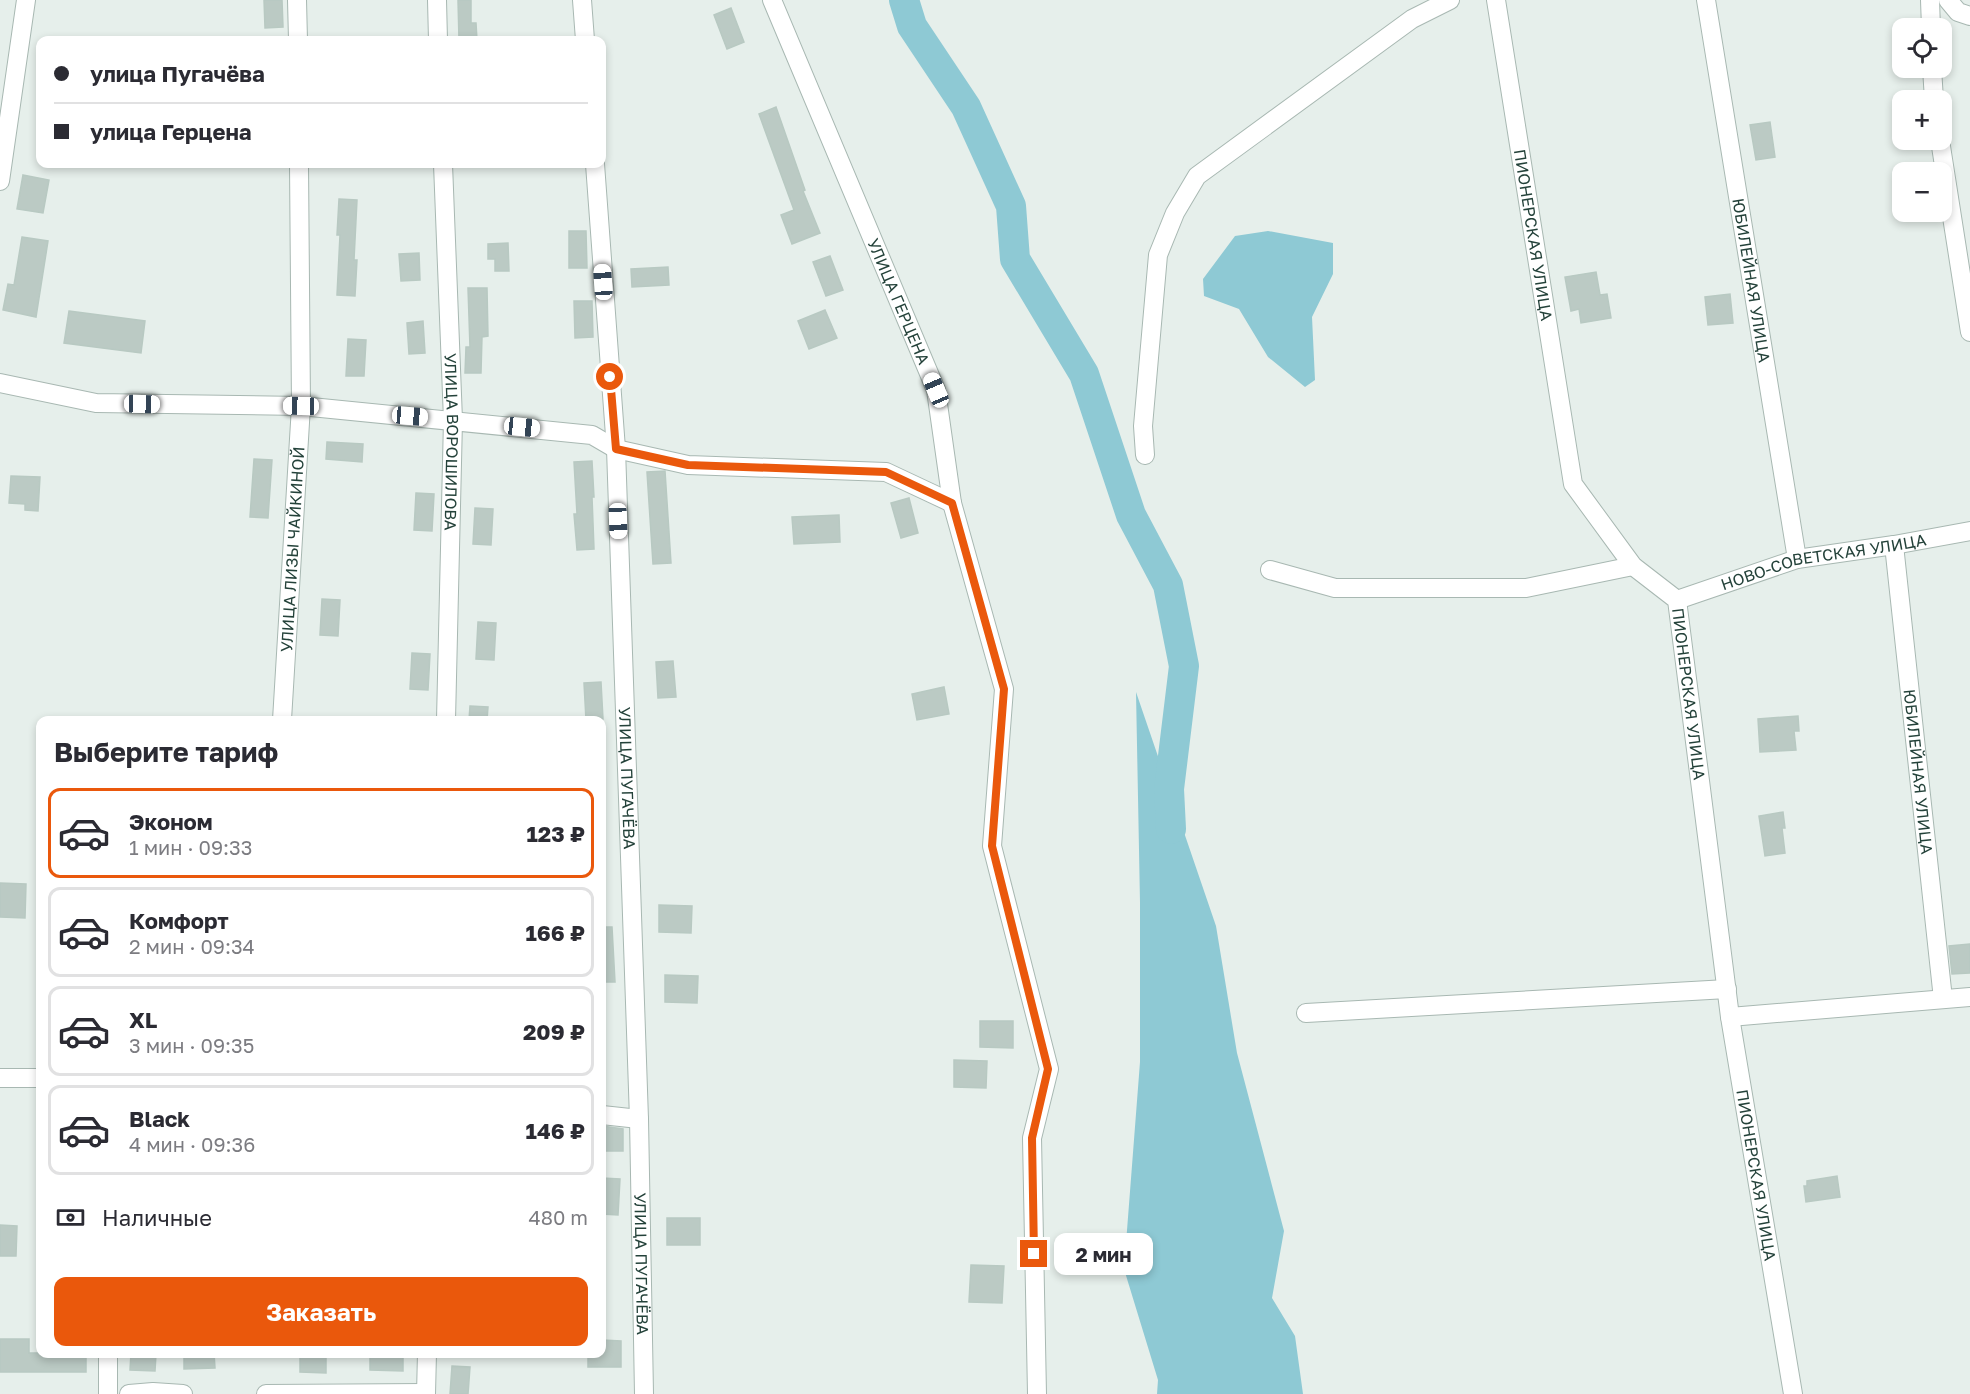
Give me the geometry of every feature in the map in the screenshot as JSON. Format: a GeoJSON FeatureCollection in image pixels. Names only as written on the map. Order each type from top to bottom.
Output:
{"type":"FeatureCollection","features":[{"type":"Feature","properties":{"kind":"street"},"geometry":{"type":"LineString","coordinates":[[0,181],[26,0]]}},
{"type":"Feature","properties":{"kind":"street"},"geometry":{"type":"LineString","coordinates":[[297,0],[298,36]]}},
{"type":"Feature","properties":{"kind":"street"},"geometry":{"type":"LineString","coordinates":[[436,0],[438,36]]}},
{"type":"Feature","properties":{"kind":"street"},"geometry":{"type":"LineString","coordinates":[[582,0],[585,36]]}},
{"type":"Feature","properties":{"kind":"street","name":"УЛИЦА ГЕРЦЕНА"},"geometry":{"type":"LineString","coordinates":[[772,0],[936,390],[952,503],[1004,689],[992,846],[1048,1069],[1032,1138],[1037,1394]]}},
{"type":"Feature","properties":{"kind":"street"},"geometry":{"type":"LineString","coordinates":[[1145,455],[1143,426],[1158,255],[1175,213],[1197,176],[1412,19],[1450,0]]}},
{"type":"Feature","properties":{"kind":"street","name":"ПИОНЕРСКАЯ УЛИЦА"},"geometry":{"type":"LineString","coordinates":[[1496,0],[1573,484],[1633,566],[1677,600],[1731,1017],[1793,1394]]}},
{"type":"Feature","properties":{"kind":"street","name":"ЮБИЛЕЙНАЯ УЛИЦА"},"geometry":{"type":"LineString","coordinates":[[1706,0],[1797,559]]}},
{"type":"Feature","properties":{"kind":"street"},"geometry":{"type":"LineString","coordinates":[[1930,0],[1931,18]]}},
{"type":"Feature","properties":{"kind":"street"},"geometry":{"type":"LineString","coordinates":[[1948,0],[1958,12],[1970,16]]}},
{"type":"Feature","properties":{"kind":"street"},"geometry":{"type":"LineString","coordinates":[[1942,150],[1970,332]]}},
{"type":"Feature","properties":{"kind":"street","name":"УЛИЦА ЛИЗЫ ЧАЙКИНОЙ"},"geometry":{"type":"LineString","coordinates":[[282,716],[301,406],[299,168]]}},
{"type":"Feature","properties":{"kind":"street","name":"УЛИЦА ВОРОШИЛОВА"},"geometry":{"type":"LineString","coordinates":[[443,168],[453,420],[446,716]]}},
{"type":"Feature","properties":{"kind":"street","name":"УЛИЦА ПУГАЧЁВА"},"geometry":{"type":"LineString","coordinates":[[594,168],[616,449],[639,1119],[644,1394]]}},
{"type":"Feature","properties":{"kind":"street"},"geometry":{"type":"LineString","coordinates":[[0,383],[96,403],[301,406],[592,435],[616,449],[688,465],[886,472],[952,503]]}},
{"type":"Feature","properties":{"kind":"street","name":"НОВО-СОВЕТСКАЯ УЛИЦА"},"geometry":{"type":"LineString","coordinates":[[1677,600],[1797,559],[1970,531]]}},
{"type":"Feature","properties":{"kind":"street","name":"ЮБИЛЕЙНАЯ УЛИЦА"},"geometry":{"type":"LineString","coordinates":[[1894,545],[1943,999]]}},
{"type":"Feature","properties":{"kind":"street"},"geometry":{"type":"LineString","coordinates":[[1270,570],[1335,588],[1526,588],[1633,566]]}},
{"type":"Feature","properties":{"kind":"street"},"geometry":{"type":"LineString","coordinates":[[1306,1013],[1727,989]]}},
{"type":"Feature","properties":{"kind":"street"},"geometry":{"type":"LineString","coordinates":[[1731,1017],[1970,997]]}},
{"type":"Feature","properties":{"kind":"street"},"geometry":{"type":"LineString","coordinates":[[0,1078],[36,1078]]}},
{"type":"Feature","properties":{"kind":"street"},"geometry":{"type":"LineString","coordinates":[[606,1115],[639,1119]]}},
{"type":"Feature","properties":{"kind":"street"},"geometry":{"type":"LineString","coordinates":[[108,1358],[108,1394]]}},
{"type":"Feature","properties":{"kind":"street"},"geometry":{"type":"LineString","coordinates":[[266,1394],[426,1394],[427,1358]]}},
{"type":"Feature","properties":{"kind":"street"},"geometry":{"type":"LineString","coordinates":[[129,1394],[153,1392],[183,1394]]}},
{"type":"Feature","properties":{"kind":"water"},"geometry":{"type":"Polygon","coordinates":[[[1268,231],[1333,243],[1333,274],[1312,317],[1315,380],[1305,387],[1268,357],[1239,309],[1204,296],[1203,279],[1235,236],[1268,231]]]}},
{"type":"Feature","properties":{"kind":"water"},"geometry":{"type":"Polygon","coordinates":[[[1136,692],[1216,926],[1237,1053],[1284,1231],[1272,1298],[1295,1336],[1303,1394],[1157,1394],[1158,1380],[1124,1269],[1140,1062],[1136,692]]]}},
{"type":"Feature","properties":{"kind":"building"},"geometry":{"type":"Polygon","coordinates":[[[264,0],[282,0],[283,27],[265,28],[264,0]]]}},
{"type":"Feature","properties":{"kind":"building"},"geometry":{"type":"Polygon","coordinates":[[[458,0],[471,0],[471,23],[476,23],[477,36],[459,36],[458,0]]]}},
{"type":"Feature","properties":{"kind":"building"},"geometry":{"type":"Polygon","coordinates":[[[731,8],[744,42],[727,49],[714,15],[731,8]]]}},
{"type":"Feature","properties":{"kind":"building"},"geometry":{"type":"Polygon","coordinates":[[[776,107],[805,190],[803,191],[820,233],[792,244],[781,215],[794,210],[759,114],[776,107]]]}},
{"type":"Feature","properties":{"kind":"building"},"geometry":{"type":"Polygon","coordinates":[[[1770,122],[1775,157],[1756,160],[1750,125],[1770,122]]]}},
{"type":"Feature","properties":{"kind":"building"},"geometry":{"type":"Polygon","coordinates":[[[23,175],[49,180],[43,213],[17,209],[23,175]]]}},
{"type":"Feature","properties":{"kind":"building"},"geometry":{"type":"Polygon","coordinates":[[[339,199],[357,200],[355,296],[337,295],[339,199]]]}},
{"type":"Feature","properties":{"kind":"building"},"geometry":{"type":"Polygon","coordinates":[[[569,231],[586,231],[587,268],[569,268],[569,231]]]}},
{"type":"Feature","properties":{"kind":"building"},"geometry":{"type":"Polygon","coordinates":[[[22,237],[48,241],[36,317],[3,310],[8,284],[14,285],[22,237]]]}},
{"type":"Feature","properties":{"kind":"building"},"geometry":{"type":"Polygon","coordinates":[[[508,243],[509,271],[495,271],[495,259],[488,259],[488,244],[508,243]]]}},
{"type":"Feature","properties":{"kind":"building"},"geometry":{"type":"Polygon","coordinates":[[[419,253],[420,280],[401,281],[399,254],[419,253]]]}},
{"type":"Feature","properties":{"kind":"building"},"geometry":{"type":"Polygon","coordinates":[[[830,256],[843,290],[826,296],[813,262],[830,256]]]}},
{"type":"Feature","properties":{"kind":"building"},"geometry":{"type":"Polygon","coordinates":[[[668,267],[669,285],[632,287],[631,269],[668,267]]]}},
{"type":"Feature","properties":{"kind":"building"},"geometry":{"type":"Polygon","coordinates":[[[1596,272],[1600,295],[1607,294],[1611,318],[1581,323],[1579,309],[1571,311],[1565,277],[1596,272]]]}},
{"type":"Feature","properties":{"kind":"building"},"geometry":{"type":"Polygon","coordinates":[[[468,288],[487,288],[488,336],[482,337],[481,373],[465,373],[466,347],[470,347],[468,288]]]}},
{"type":"Feature","properties":{"kind":"building"},"geometry":{"type":"Polygon","coordinates":[[[1730,294],[1733,323],[1708,325],[1705,297],[1730,294]]]}},
{"type":"Feature","properties":{"kind":"building"},"geometry":{"type":"Polygon","coordinates":[[[574,301],[592,301],[593,337],[575,338],[574,301]]]}},
{"type":"Feature","properties":{"kind":"building"},"geometry":{"type":"Polygon","coordinates":[[[825,310],[837,338],[809,349],[798,321],[825,310]]]}},
{"type":"Feature","properties":{"kind":"building"},"geometry":{"type":"Polygon","coordinates":[[[69,311],[145,321],[141,353],[64,343],[69,311]]]}},
{"type":"Feature","properties":{"kind":"building"},"geometry":{"type":"Polygon","coordinates":[[[423,321],[425,353],[409,354],[407,323],[423,321]]]}},
{"type":"Feature","properties":{"kind":"building"},"geometry":{"type":"Polygon","coordinates":[[[348,339],[366,340],[364,376],[346,376],[348,339]]]}},
{"type":"Feature","properties":{"kind":"building"},"geometry":{"type":"Polygon","coordinates":[[[327,442],[363,444],[362,462],[326,459],[327,442]]]}},
{"type":"Feature","properties":{"kind":"building"},"geometry":{"type":"Polygon","coordinates":[[[254,459],[272,460],[268,518],[250,517],[254,459]]]}},
{"type":"Feature","properties":{"kind":"building"},"geometry":{"type":"Polygon","coordinates":[[[592,461],[594,549],[577,550],[574,462],[592,461]]]}},
{"type":"Feature","properties":{"kind":"building"},"geometry":{"type":"Polygon","coordinates":[[[665,471],[671,563],[653,564],[647,472],[665,471]]]}},
{"type":"Feature","properties":{"kind":"building"},"geometry":{"type":"Polygon","coordinates":[[[11,476],[40,477],[38,511],[25,510],[25,504],[9,503],[11,476]]]}},
{"type":"Feature","properties":{"kind":"building"},"geometry":{"type":"Polygon","coordinates":[[[416,493],[434,494],[432,531],[414,530],[416,493]]]}},
{"type":"Feature","properties":{"kind":"building"},"geometry":{"type":"Polygon","coordinates":[[[909,498],[918,533],[901,538],[891,503],[909,498]]]}},
{"type":"Feature","properties":{"kind":"building"},"geometry":{"type":"Polygon","coordinates":[[[475,508],[493,509],[491,545],[473,544],[475,508]]]}},
{"type":"Feature","properties":{"kind":"building"},"geometry":{"type":"Polygon","coordinates":[[[839,515],[840,542],[794,544],[792,517],[839,515]]]}},
{"type":"Feature","properties":{"kind":"building"},"geometry":{"type":"Polygon","coordinates":[[[322,599],[340,600],[338,636],[320,635],[322,599]]]}},
{"type":"Feature","properties":{"kind":"building"},"geometry":{"type":"Polygon","coordinates":[[[478,622],[496,623],[494,660],[476,659],[478,622]]]}},
{"type":"Feature","properties":{"kind":"building"},"geometry":{"type":"Polygon","coordinates":[[[412,653],[430,654],[428,690],[410,689],[412,653]]]}},
{"type":"Feature","properties":{"kind":"building"},"geometry":{"type":"Polygon","coordinates":[[[673,661],[676,697],[658,698],[656,662],[673,661]]]}},
{"type":"Feature","properties":{"kind":"building"},"geometry":{"type":"Polygon","coordinates":[[[601,682],[603,716],[586,716],[584,683],[601,682]]]}},
{"type":"Feature","properties":{"kind":"building"},"geometry":{"type":"Polygon","coordinates":[[[944,687],[949,714],[917,720],[912,694],[944,687]]]}},
{"type":"Feature","properties":{"kind":"building"},"geometry":{"type":"Polygon","coordinates":[[[470,706],[488,707],[487,716],[469,716],[470,706]]]}},
{"type":"Feature","properties":{"kind":"building"},"geometry":{"type":"Polygon","coordinates":[[[1798,716],[1799,731],[1794,731],[1796,750],[1760,752],[1758,719],[1798,716]]]}},
{"type":"Feature","properties":{"kind":"building"},"geometry":{"type":"Polygon","coordinates":[[[1783,812],[1785,853],[1765,856],[1759,816],[1783,812]]]}},
{"type":"Feature","properties":{"kind":"building"},"geometry":{"type":"Polygon","coordinates":[[[0,883],[26,884],[25,918],[0,917],[0,883]]]}},
{"type":"Feature","properties":{"kind":"building"},"geometry":{"type":"Polygon","coordinates":[[[659,905],[692,906],[691,933],[659,932],[659,905]]]}},
{"type":"Feature","properties":{"kind":"building"},"geometry":{"type":"Polygon","coordinates":[[[606,927],[612,927],[615,982],[606,982],[606,927]]]}},
{"type":"Feature","properties":{"kind":"building"},"geometry":{"type":"Polygon","coordinates":[[[1970,944],[1970,973],[1952,974],[1949,946],[1970,944]]]}},
{"type":"Feature","properties":{"kind":"building"},"geometry":{"type":"Polygon","coordinates":[[[665,975],[698,976],[697,1003],[665,1002],[665,975]]]}},
{"type":"Feature","properties":{"kind":"building"},"geometry":{"type":"Polygon","coordinates":[[[980,1021],[1013,1021],[1013,1048],[980,1047],[980,1021]]]}},
{"type":"Feature","properties":{"kind":"building"},"geometry":{"type":"Polygon","coordinates":[[[954,1060],[987,1061],[986,1088],[954,1087],[954,1060]]]}},
{"type":"Feature","properties":{"kind":"building"},"geometry":{"type":"Polygon","coordinates":[[[606,1127],[623,1129],[623,1151],[606,1151],[606,1127]]]}},
{"type":"Feature","properties":{"kind":"building"},"geometry":{"type":"Polygon","coordinates":[[[1837,1176],[1840,1197],[1806,1202],[1804,1186],[1807,1186],[1807,1181],[1837,1176]]]}},
{"type":"Feature","properties":{"kind":"building"},"geometry":{"type":"Polygon","coordinates":[[[606,1178],[620,1179],[618,1215],[606,1214],[606,1178]]]}},
{"type":"Feature","properties":{"kind":"building"},"geometry":{"type":"Polygon","coordinates":[[[667,1218],[700,1218],[700,1245],[667,1245],[667,1218]]]}},
{"type":"Feature","properties":{"kind":"building"},"geometry":{"type":"Polygon","coordinates":[[[0,1225],[17,1226],[16,1256],[0,1256],[0,1225]]]}},
{"type":"Feature","properties":{"kind":"building"},"geometry":{"type":"Polygon","coordinates":[[[971,1265],[1004,1266],[1002,1303],[969,1302],[971,1265]]]}},
{"type":"Feature","properties":{"kind":"building"},"geometry":{"type":"Polygon","coordinates":[[[0,1339],[29,1339],[29,1353],[36,1353],[36,1358],[86,1358],[86,1372],[0,1372],[0,1339]]]}},
{"type":"Feature","properties":{"kind":"building"},"geometry":{"type":"Polygon","coordinates":[[[606,1340],[621,1341],[621,1367],[588,1367],[588,1358],[606,1358],[606,1340]]]}},
{"type":"Feature","properties":{"kind":"building"},"geometry":{"type":"Polygon","coordinates":[[[131,1358],[156,1358],[155,1371],[130,1370],[131,1358]]]}},
{"type":"Feature","properties":{"kind":"building"},"geometry":{"type":"Polygon","coordinates":[[[184,1358],[214,1358],[215,1368],[184,1369],[184,1358]]]}},
{"type":"Feature","properties":{"kind":"building"},"geometry":{"type":"Polygon","coordinates":[[[300,1358],[326,1358],[326,1373],[300,1372],[300,1358]]]}},
{"type":"Feature","properties":{"kind":"building"},"geometry":{"type":"Polygon","coordinates":[[[370,1358],[403,1358],[403,1371],[370,1370],[370,1358]]]}},
{"type":"Feature","properties":{"kind":"building"},"geometry":{"type":"Polygon","coordinates":[[[452,1366],[470,1367],[468,1394],[450,1394],[452,1366]]]}},
{"type":"Feature","properties":{"kind":"waterway"},"geometry":{"type":"LineString","coordinates":[[904,0],[912,26],[966,107],[1011,206],[1015,259],[1084,374],[1131,515],[1168,585],[1184,666],[1169,789],[1171,829]]}},
{"type":"Feature","properties":{"kind":"route"},"geometry":{"type":"LineString","coordinates":[[610,377],[616,449],[688,465],[886,472],[952,503],[1004,689],[992,846],[1048,1069],[1032,1138],[1034,1254]]}}]}
